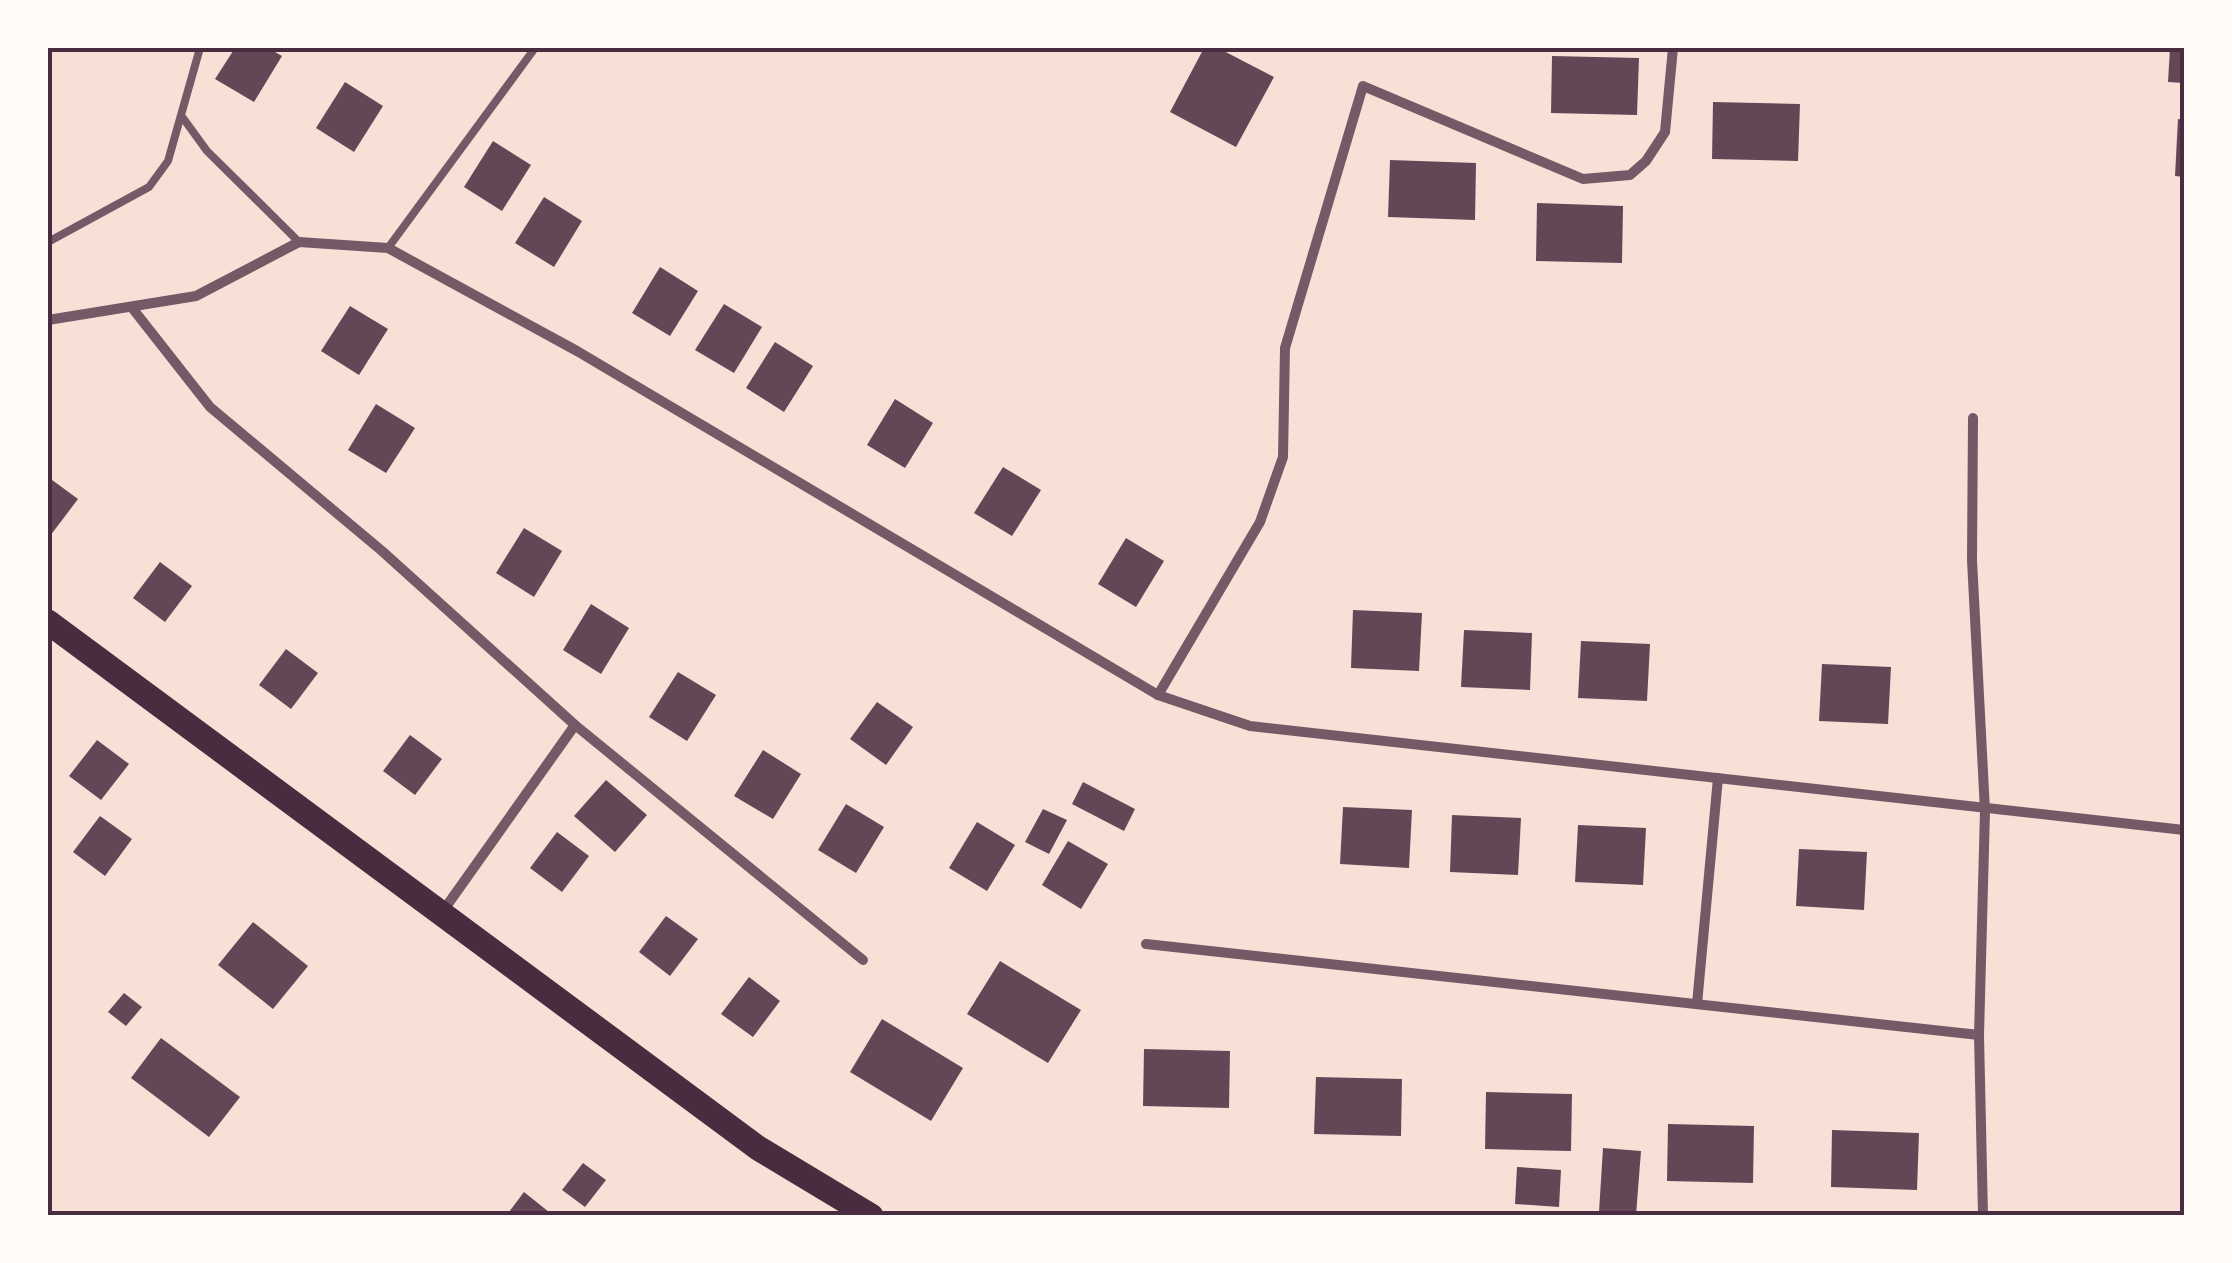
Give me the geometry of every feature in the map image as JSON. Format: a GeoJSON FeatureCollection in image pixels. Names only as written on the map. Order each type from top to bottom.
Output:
{"type":"FeatureCollection","features":[{"type":"Feature","properties":{"kind":"highway"},"geometry":{"type":"LineString","coordinates":[[48,622],[758,1148],[871,1216]]}},
{"type":"Feature","properties":{"kind":"street"},"geometry":{"type":"LineString","coordinates":[[1158,695],[1260,522],[1283,457],[1285,348],[1363,86],[1583,179],[1630,175],[1646,161],[1665,132],[1673,48]]}},
{"type":"Feature","properties":{"kind":"street"},"geometry":{"type":"LineString","coordinates":[[48,320],[196,296],[299,242],[388,248],[577,351],[1158,695],[1250,726],[1985,811],[2184,830]]}},
{"type":"Feature","properties":{"kind":"street"},"geometry":{"type":"LineString","coordinates":[[133,309],[210,406],[382,551],[574,725],[863,960]]}},
{"type":"Feature","properties":{"kind":"street"},"geometry":{"type":"LineString","coordinates":[[1973,418],[1972,560],[1985,811],[1980,1034],[1983,1216]]}},
{"type":"Feature","properties":{"kind":"street"},"geometry":{"type":"LineString","coordinates":[[442,912],[574,725]]}},
{"type":"Feature","properties":{"kind":"street"},"geometry":{"type":"LineString","coordinates":[[1697,1004],[1718,778]]}},
{"type":"Feature","properties":{"kind":"street"},"geometry":{"type":"LineString","coordinates":[[1146,944],[1980,1034]]}},
{"type":"Feature","properties":{"kind":"lane"},"geometry":{"type":"LineString","coordinates":[[48,242],[149,187],[168,161],[200,48]]}},
{"type":"Feature","properties":{"kind":"lane"},"geometry":{"type":"LineString","coordinates":[[388,248],[535,48]]}},
{"type":"Feature","properties":{"kind":"lane"},"geometry":{"type":"LineString","coordinates":[[182,118],[207,151],[299,242]]}},
{"type":"Feature","properties":{"kind":"building"},"geometry":{"type":"Polygon","coordinates":[[[235,48],[268,48],[282,56],[254,102],[215,79],[235,48]]]}},
{"type":"Feature","properties":{"kind":"building"},"geometry":{"type":"Polygon","coordinates":[[[1204,48],[1218,48],[1274,77],[1236,147],[1170,112],[1204,48]]]}},
{"type":"Feature","properties":{"kind":"building"},"geometry":{"type":"Polygon","coordinates":[[[2170,48],[2184,48],[2184,83],[2168,82],[2170,48]]]}},
{"type":"Feature","properties":{"kind":"building"},"geometry":{"type":"Polygon","coordinates":[[[1552,56],[1639,58],[1637,115],[1551,113],[1552,56]]]}},
{"type":"Feature","properties":{"kind":"building"},"geometry":{"type":"Polygon","coordinates":[[[345,82],[383,106],[354,152],[316,128],[345,82]]]}},
{"type":"Feature","properties":{"kind":"building"},"geometry":{"type":"Polygon","coordinates":[[[1713,102],[1800,104],[1798,161],[1712,159],[1713,102]]]}},
{"type":"Feature","properties":{"kind":"building"},"geometry":{"type":"Polygon","coordinates":[[[2178,119],[2184,120],[2184,177],[2175,176],[2178,119]]]}},
{"type":"Feature","properties":{"kind":"building"},"geometry":{"type":"Polygon","coordinates":[[[493,141],[531,165],[502,211],[464,187],[493,141]]]}},
{"type":"Feature","properties":{"kind":"building"},"geometry":{"type":"Polygon","coordinates":[[[1390,160],[1476,163],[1475,220],[1388,217],[1390,160]]]}},
{"type":"Feature","properties":{"kind":"building"},"geometry":{"type":"Polygon","coordinates":[[[544,197],[582,221],[554,267],[515,243],[544,197]]]}},
{"type":"Feature","properties":{"kind":"building"},"geometry":{"type":"Polygon","coordinates":[[[1537,203],[1623,206],[1622,263],[1536,261],[1537,203]]]}},
{"type":"Feature","properties":{"kind":"building"},"geometry":{"type":"Polygon","coordinates":[[[660,267],[698,291],[670,336],[632,313],[660,267]]]}},
{"type":"Feature","properties":{"kind":"building"},"geometry":{"type":"Polygon","coordinates":[[[724,304],[762,327],[734,373],[695,350],[724,304]]]}},
{"type":"Feature","properties":{"kind":"building"},"geometry":{"type":"Polygon","coordinates":[[[350,306],[388,329],[359,375],[321,351],[350,306]]]}},
{"type":"Feature","properties":{"kind":"building"},"geometry":{"type":"Polygon","coordinates":[[[775,342],[813,366],[784,412],[746,388],[775,342]]]}},
{"type":"Feature","properties":{"kind":"building"},"geometry":{"type":"Polygon","coordinates":[[[895,399],[933,423],[905,468],[867,445],[895,399]]]}},
{"type":"Feature","properties":{"kind":"building"},"geometry":{"type":"Polygon","coordinates":[[[376,404],[415,428],[386,473],[348,450],[376,404]]]}},
{"type":"Feature","properties":{"kind":"building"},"geometry":{"type":"Polygon","coordinates":[[[1003,467],[1041,490],[1012,536],[974,513],[1003,467]]]}},
{"type":"Feature","properties":{"kind":"building"},"geometry":{"type":"Polygon","coordinates":[[[48,477],[78,499],[50,536],[48,533],[48,477]]]}},
{"type":"Feature","properties":{"kind":"building"},"geometry":{"type":"Polygon","coordinates":[[[524,528],[562,551],[534,597],[496,573],[524,528]]]}},
{"type":"Feature","properties":{"kind":"building"},"geometry":{"type":"Polygon","coordinates":[[[1126,538],[1164,561],[1136,607],[1098,584],[1126,538]]]}},
{"type":"Feature","properties":{"kind":"building"},"geometry":{"type":"Polygon","coordinates":[[[160,562],[192,586],[165,622],[133,598],[160,562]]]}},
{"type":"Feature","properties":{"kind":"building"},"geometry":{"type":"Polygon","coordinates":[[[591,604],[629,628],[601,674],[563,650],[591,604]]]}},
{"type":"Feature","properties":{"kind":"building"},"geometry":{"type":"Polygon","coordinates":[[[1353,610],[1422,613],[1419,671],[1351,668],[1353,610]]]}},
{"type":"Feature","properties":{"kind":"building"},"geometry":{"type":"Polygon","coordinates":[[[1464,630],[1532,633],[1530,690],[1461,687],[1464,630]]]}},
{"type":"Feature","properties":{"kind":"building"},"geometry":{"type":"Polygon","coordinates":[[[1581,641],[1650,644],[1647,701],[1578,698],[1581,641]]]}},
{"type":"Feature","properties":{"kind":"building"},"geometry":{"type":"Polygon","coordinates":[[[286,649],[318,673],[291,709],[259,685],[286,649]]]}},
{"type":"Feature","properties":{"kind":"building"},"geometry":{"type":"Polygon","coordinates":[[[1822,664],[1891,667],[1888,724],[1819,721],[1822,664]]]}},
{"type":"Feature","properties":{"kind":"building"},"geometry":{"type":"Polygon","coordinates":[[[678,672],[716,695],[687,741],[649,717],[678,672]]]}},
{"type":"Feature","properties":{"kind":"building"},"geometry":{"type":"Polygon","coordinates":[[[877,702],[913,727],[886,765],[850,739],[877,702]]]}},
{"type":"Feature","properties":{"kind":"building"},"geometry":{"type":"Polygon","coordinates":[[[410,735],[442,759],[415,795],[383,771],[410,735]]]}},
{"type":"Feature","properties":{"kind":"building"},"geometry":{"type":"Polygon","coordinates":[[[97,740],[129,764],[101,800],[69,776],[97,740]]]}},
{"type":"Feature","properties":{"kind":"building"},"geometry":{"type":"Polygon","coordinates":[[[763,750],[801,774],[773,819],[734,796],[763,750]]]}},
{"type":"Feature","properties":{"kind":"building"},"geometry":{"type":"Polygon","coordinates":[[[606,780],[647,815],[615,852],[574,816],[606,780]]]}},
{"type":"Feature","properties":{"kind":"building"},"geometry":{"type":"Polygon","coordinates":[[[1083,782],[1135,809],[1124,831],[1072,804],[1083,782]]]}},
{"type":"Feature","properties":{"kind":"building"},"geometry":{"type":"Polygon","coordinates":[[[846,804],[884,827],[856,873],[818,850],[846,804]]]}},
{"type":"Feature","properties":{"kind":"building"},"geometry":{"type":"Polygon","coordinates":[[[1343,807],[1412,810],[1409,868],[1340,864],[1343,807]]]}},
{"type":"Feature","properties":{"kind":"building"},"geometry":{"type":"Polygon","coordinates":[[[1043,809],[1067,820],[1049,854],[1025,842],[1043,809]]]}},
{"type":"Feature","properties":{"kind":"building"},"geometry":{"type":"Polygon","coordinates":[[[1452,815],[1521,818],[1518,875],[1450,872],[1452,815]]]}},
{"type":"Feature","properties":{"kind":"building"},"geometry":{"type":"Polygon","coordinates":[[[100,816],[132,839],[105,876],[73,852],[100,816]]]}},
{"type":"Feature","properties":{"kind":"building"},"geometry":{"type":"Polygon","coordinates":[[[977,822],[1015,845],[987,891],[949,868],[977,822]]]}},
{"type":"Feature","properties":{"kind":"building"},"geometry":{"type":"Polygon","coordinates":[[[1578,825],[1646,828],[1643,885],[1575,882],[1578,825]]]}},
{"type":"Feature","properties":{"kind":"building"},"geometry":{"type":"Polygon","coordinates":[[[557,832],[589,856],[562,892],[530,868],[557,832]]]}},
{"type":"Feature","properties":{"kind":"building"},"geometry":{"type":"Polygon","coordinates":[[[1068,841],[1108,864],[1081,909],[1042,885],[1068,841]]]}},
{"type":"Feature","properties":{"kind":"building"},"geometry":{"type":"Polygon","coordinates":[[[1799,849],[1867,852],[1864,910],[1796,906],[1799,849]]]}},
{"type":"Feature","properties":{"kind":"building"},"geometry":{"type":"Polygon","coordinates":[[[666,916],[698,939],[670,976],[639,952],[666,916]]]}},
{"type":"Feature","properties":{"kind":"building"},"geometry":{"type":"Polygon","coordinates":[[[253,922],[308,966],[273,1009],[218,965],[253,922]]]}},
{"type":"Feature","properties":{"kind":"building"},"geometry":{"type":"Polygon","coordinates":[[[1000,961],[1081,1010],[1048,1063],[967,1014],[1000,961]]]}},
{"type":"Feature","properties":{"kind":"building"},"geometry":{"type":"Polygon","coordinates":[[[749,977],[780,1001],[753,1037],[721,1014],[749,977]]]}},
{"type":"Feature","properties":{"kind":"building"},"geometry":{"type":"Polygon","coordinates":[[[124,993],[142,1007],[126,1026],[108,1012],[124,993]]]}},
{"type":"Feature","properties":{"kind":"building"},"geometry":{"type":"Polygon","coordinates":[[[882,1019],[963,1068],[931,1121],[850,1072],[882,1019]]]}},
{"type":"Feature","properties":{"kind":"building"},"geometry":{"type":"Polygon","coordinates":[[[161,1038],[240,1097],[209,1137],[131,1078],[161,1038]]]}},
{"type":"Feature","properties":{"kind":"building"},"geometry":{"type":"Polygon","coordinates":[[[1144,1049],[1230,1051],[1229,1108],[1143,1106],[1144,1049]]]}},
{"type":"Feature","properties":{"kind":"building"},"geometry":{"type":"Polygon","coordinates":[[[1316,1077],[1402,1079],[1401,1136],[1314,1134],[1316,1077]]]}},
{"type":"Feature","properties":{"kind":"building"},"geometry":{"type":"Polygon","coordinates":[[[1486,1092],[1572,1094],[1571,1151],[1485,1149],[1486,1092]]]}},
{"type":"Feature","properties":{"kind":"building"},"geometry":{"type":"Polygon","coordinates":[[[1668,1124],[1754,1126],[1753,1183],[1667,1181],[1668,1124]]]}},
{"type":"Feature","properties":{"kind":"building"},"geometry":{"type":"Polygon","coordinates":[[[1832,1130],[1919,1133],[1917,1190],[1831,1187],[1832,1130]]]}},
{"type":"Feature","properties":{"kind":"building"},"geometry":{"type":"Polygon","coordinates":[[[1603,1148],[1641,1151],[1636,1215],[1599,1212],[1603,1148]]]}},
{"type":"Feature","properties":{"kind":"building"},"geometry":{"type":"Polygon","coordinates":[[[583,1163],[606,1180],[585,1207],[562,1190],[583,1163]]]}},
{"type":"Feature","properties":{"kind":"building"},"geometry":{"type":"Polygon","coordinates":[[[1517,1167],[1561,1170],[1559,1207],[1515,1204],[1517,1167]]]}},
{"type":"Feature","properties":{"kind":"building"},"geometry":{"type":"Polygon","coordinates":[[[524,1192],[554,1216],[506,1216],[524,1192]]]}}]}
